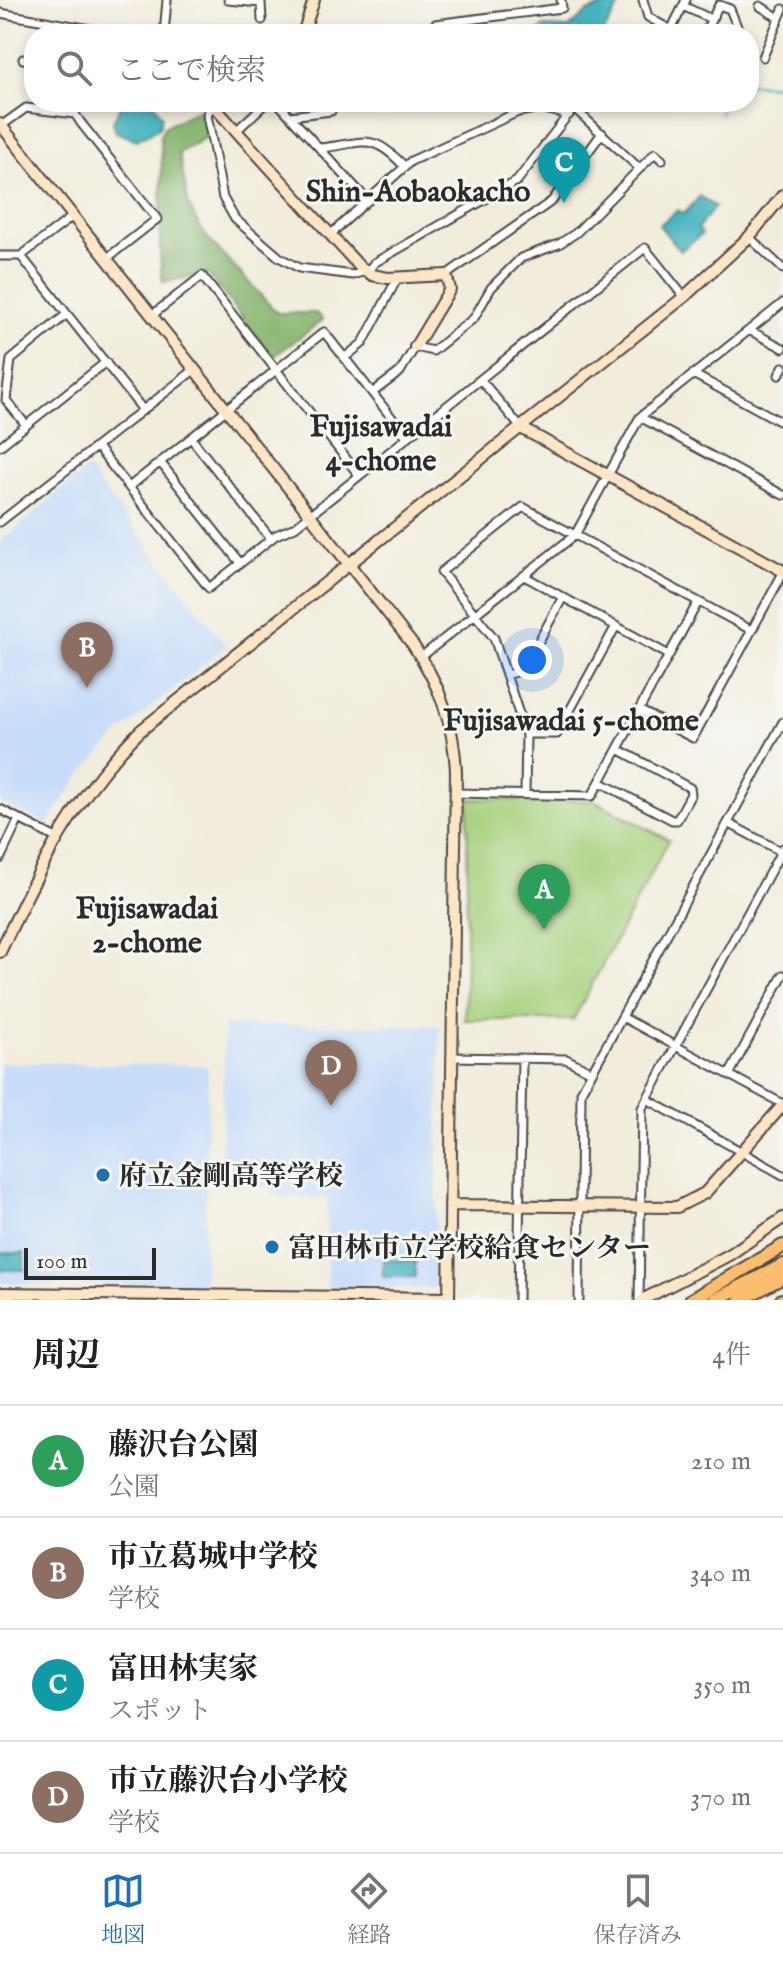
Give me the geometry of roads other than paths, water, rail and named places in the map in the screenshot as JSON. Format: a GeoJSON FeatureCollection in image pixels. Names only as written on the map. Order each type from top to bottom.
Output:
{"type":"FeatureCollection","features":[{"type":"Feature","properties":{"kind":"highway"},"geometry":{"type":"LineString","coordinates":[[691,1300],[783,1246]]}},
{"type":"Feature","properties":{"kind":"highway"},"geometry":{"type":"LineString","coordinates":[[715,1300],[783,1265]]}},
{"type":"Feature","properties":{"kind":"highway"},"geometry":{"type":"LineString","coordinates":[[740,1300],[783,1277]]}},
{"type":"Feature","properties":{"kind":"street"},"geometry":{"type":"LineString","coordinates":[[165,24],[167,0]]}},
{"type":"Feature","properties":{"kind":"street"},"geometry":{"type":"LineString","coordinates":[[228,0],[261,1],[262,20]]}},
{"type":"Feature","properties":{"kind":"street"},"geometry":{"type":"LineString","coordinates":[[306,24],[314,0]]}},
{"type":"Feature","properties":{"kind":"street"},"geometry":{"type":"LineString","coordinates":[[435,24],[562,8],[561,0]]}},
{"type":"Feature","properties":{"kind":"street"},"geometry":{"type":"LineString","coordinates":[[643,0],[648,17],[660,24]]}},
{"type":"Feature","properties":{"kind":"street"},"geometry":{"type":"LineString","coordinates":[[676,24],[685,3],[711,19]]}},
{"type":"Feature","properties":{"kind":"street"},"geometry":{"type":"LineString","coordinates":[[709,24],[719,5],[730,9],[736,24]]}},
{"type":"Feature","properties":{"kind":"street"},"geometry":{"type":"LineString","coordinates":[[760,6],[779,18]]}},
{"type":"Feature","properties":{"kind":"street"},"geometry":{"type":"LineString","coordinates":[[763,57],[783,9]]}},
{"type":"Feature","properties":{"kind":"street"},"geometry":{"type":"LineString","coordinates":[[0,13],[58,24]]}},
{"type":"Feature","properties":{"kind":"street"},"geometry":{"type":"LineString","coordinates":[[0,1293],[449,1299],[456,793],[451,723],[421,657],[0,125],[24,109]]}},
{"type":"Feature","properties":{"kind":"street"},"geometry":{"type":"LineString","coordinates":[[59,112],[75,114],[157,219],[106,259]]}},
{"type":"Feature","properties":{"kind":"street"},"geometry":{"type":"LineString","coordinates":[[208,112],[223,198],[235,219],[279,257],[299,268],[353,275],[369,270],[374,263],[517,181],[571,112]]}},
{"type":"Feature","properties":{"kind":"street"},"geometry":{"type":"LineString","coordinates":[[219,112],[358,265],[372,275],[397,279],[446,275],[552,201],[602,133]]}},
{"type":"Feature","properties":{"kind":"street"},"geometry":{"type":"LineString","coordinates":[[236,131],[256,112]]}},
{"type":"Feature","properties":{"kind":"street"},"geometry":{"type":"LineString","coordinates":[[286,112],[368,201]]}},
{"type":"Feature","properties":{"kind":"street"},"geometry":{"type":"LineString","coordinates":[[290,116],[323,112]]}},
{"type":"Feature","properties":{"kind":"street"},"geometry":{"type":"LineString","coordinates":[[331,234],[405,167],[518,112]]}},
{"type":"Feature","properties":{"kind":"street"},"geometry":{"type":"LineString","coordinates":[[578,112],[639,168]]}},
{"type":"Feature","properties":{"kind":"street"},"geometry":{"type":"LineString","coordinates":[[320,148],[375,142],[385,146],[405,167]]}},
{"type":"Feature","properties":{"kind":"street"},"geometry":{"type":"LineString","coordinates":[[415,347],[433,351],[474,318],[491,288],[521,258],[559,244],[576,233],[655,153],[662,160]]}},
{"type":"Feature","properties":{"kind":"street"},"geometry":{"type":"LineString","coordinates":[[0,952],[56,838],[93,782],[140,731],[684,297],[749,237],[783,195]]}},
{"type":"Feature","properties":{"kind":"street"},"geometry":{"type":"LineString","coordinates":[[0,256],[21,256],[73,216]]}},
{"type":"Feature","properties":{"kind":"street"},"geometry":{"type":"LineString","coordinates":[[749,237],[783,269]]}},
{"type":"Feature","properties":{"kind":"street"},"geometry":{"type":"LineString","coordinates":[[97,447],[209,588],[271,539],[309,515],[645,248],[684,297]]}},
{"type":"Feature","properties":{"kind":"street"},"geometry":{"type":"LineString","coordinates":[[21,256],[143,410]]}},
{"type":"Feature","properties":{"kind":"street"},"geometry":{"type":"LineString","coordinates":[[372,393],[400,372],[450,289],[446,275]]}},
{"type":"Feature","properties":{"kind":"street"},"geometry":{"type":"LineString","coordinates":[[151,316],[202,276],[359,475]]}},
{"type":"Feature","properties":{"kind":"street"},"geometry":{"type":"LineString","coordinates":[[344,358],[363,343],[397,279]]}},
{"type":"Feature","properties":{"kind":"street"},"geometry":{"type":"LineString","coordinates":[[421,657],[575,535],[640,417],[783,303]]}},
{"type":"Feature","properties":{"kind":"street"},"geometry":{"type":"LineString","coordinates":[[26,425],[6,400],[11,360],[67,314]]}},
{"type":"Feature","properties":{"kind":"street"},"geometry":{"type":"LineString","coordinates":[[749,330],[783,348]]}},
{"type":"Feature","properties":{"kind":"street"},"geometry":{"type":"LineString","coordinates":[[129,487],[324,332],[407,437]]}},
{"type":"Feature","properties":{"kind":"street"},"geometry":{"type":"LineString","coordinates":[[0,446],[106,362]]}},
{"type":"Feature","properties":{"kind":"street"},"geometry":{"type":"LineString","coordinates":[[0,522],[194,370]]}},
{"type":"Feature","properties":{"kind":"street"},"geometry":{"type":"LineString","coordinates":[[693,374],[783,423]]}},
{"type":"Feature","properties":{"kind":"street"},"geometry":{"type":"LineString","coordinates":[[481,380],[521,428],[783,572],[693,738],[639,710]]}},
{"type":"Feature","properties":{"kind":"street"},"geometry":{"type":"LineString","coordinates":[[640,417],[783,495]]}},
{"type":"Feature","properties":{"kind":"street"},"geometry":{"type":"LineString","coordinates":[[191,438],[271,539]]}},
{"type":"Feature","properties":{"kind":"street"},"geometry":{"type":"LineString","coordinates":[[160,462],[240,563]]}},
{"type":"Feature","properties":{"kind":"street"},"geometry":{"type":"LineString","coordinates":[[525,794],[526,734],[494,638],[441,572],[523,507],[751,630]]}},
{"type":"Feature","properties":{"kind":"street"},"geometry":{"type":"LineString","coordinates":[[524,576],[669,655]]}},
{"type":"Feature","properties":{"kind":"street"},"geometry":{"type":"LineString","coordinates":[[506,675],[523,670],[563,597]]}},
{"type":"Feature","properties":{"kind":"street"},"geometry":{"type":"LineString","coordinates":[[456,793],[592,796],[698,602]]}},
{"type":"Feature","properties":{"kind":"street"},"geometry":{"type":"LineString","coordinates":[[526,734],[557,734],[616,626]]}},
{"type":"Feature","properties":{"kind":"street"},"geometry":{"type":"LineString","coordinates":[[579,1300],[581,1092],[783,722]]}},
{"type":"Feature","properties":{"kind":"street"},"geometry":{"type":"LineString","coordinates":[[600,782],[677,820],[691,794],[690,788],[618,749]]}},
{"type":"Feature","properties":{"kind":"street"},"geometry":{"type":"LineString","coordinates":[[0,809],[56,838]]}},
{"type":"Feature","properties":{"kind":"street"},"geometry":{"type":"LineString","coordinates":[[0,859],[19,819]]}},
{"type":"Feature","properties":{"kind":"street"},"geometry":{"type":"LineString","coordinates":[[728,823],[782,851],[642,1108],[641,1300],[729,1255],[783,1218]]}},
{"type":"Feature","properties":{"kind":"street"},"geometry":{"type":"LineString","coordinates":[[729,1075],[783,975]]}},
{"type":"Feature","properties":{"kind":"street"},"geometry":{"type":"LineString","coordinates":[[450,1205],[677,1207],[690,1202],[716,1182],[783,1104],[622,1017]]}},
{"type":"Feature","properties":{"kind":"street"},"geometry":{"type":"LineString","coordinates":[[452,1057],[566,1059],[592,1072]]}},
{"type":"Feature","properties":{"kind":"street"},"geometry":{"type":"LineString","coordinates":[[518,1300],[522,1058]]}},
{"type":"Feature","properties":{"kind":"street"},"geometry":{"type":"LineString","coordinates":[[647,1099],[783,1175]]}},
{"type":"Feature","properties":{"kind":"water"},"geometry":{"type":"Polygon","coordinates":[[[614,2],[621,3],[609,24],[574,24],[587,12],[614,2]]]}},
{"type":"Feature","properties":{"kind":"water"},"geometry":{"type":"Polygon","coordinates":[[[118,112],[159,112],[162,116],[159,128],[137,140],[116,132],[113,122],[118,112]]]}},
{"type":"Feature","properties":{"kind":"water"},"geometry":{"type":"Polygon","coordinates":[[[700,196],[715,207],[698,228],[702,234],[680,251],[659,225],[678,210],[684,214],[700,196]]]}},
{"type":"Feature","properties":{"kind":"water"},"geometry":{"type":"Polygon","coordinates":[[[0,1253],[24,1253],[24,1270],[0,1270],[0,1253]]]}},
{"type":"Feature","properties":{"kind":"water"},"geometry":{"type":"Polygon","coordinates":[[[383,1260],[415,1261],[415,1277],[383,1277],[383,1260]]]}},
{"type":"Feature","properties":{"kind":"waterway"},"geometry":{"type":"LineString","coordinates":[[759,85],[783,86]]}},
{"type":"Feature","properties":{"kind":"place","name":"富田林実家"},"geometry":{"type":"Point","coordinates":[564,203]}},
{"type":"Feature","properties":{"kind":"place","name":"市立葛城中学校"},"geometry":{"type":"Point","coordinates":[87,688]}},
{"type":"Feature","properties":{"kind":"place","name":"藤沢台公園"},"geometry":{"type":"Point","coordinates":[544,930]}},
{"type":"Feature","properties":{"kind":"place","name":"市立藤沢台小学校"},"geometry":{"type":"Point","coordinates":[331,1106]}},
{"type":"Feature","properties":{"kind":"place","name":"府立金剛高等学校"},"geometry":{"type":"Point","coordinates":[103,1175]}},
{"type":"Feature","properties":{"kind":"place","name":"富田林市立学校給食センター"},"geometry":{"type":"Point","coordinates":[272,1247]}},
{"type":"Feature","properties":{"kind":"district","name":"Shin-Aobaokacho"},"geometry":{"type":"Point","coordinates":[418,191]}},
{"type":"Feature","properties":{"kind":"district","name":"Fujisawadai 4-chome"},"geometry":{"type":"Point","coordinates":[381,443]}},
{"type":"Feature","properties":{"kind":"district","name":"Fujisawadai 5-chome"},"geometry":{"type":"Point","coordinates":[571,720]}},
{"type":"Feature","properties":{"kind":"district","name":"Fujisawadai 2-chome"},"geometry":{"type":"Point","coordinates":[147,925]}}]}
